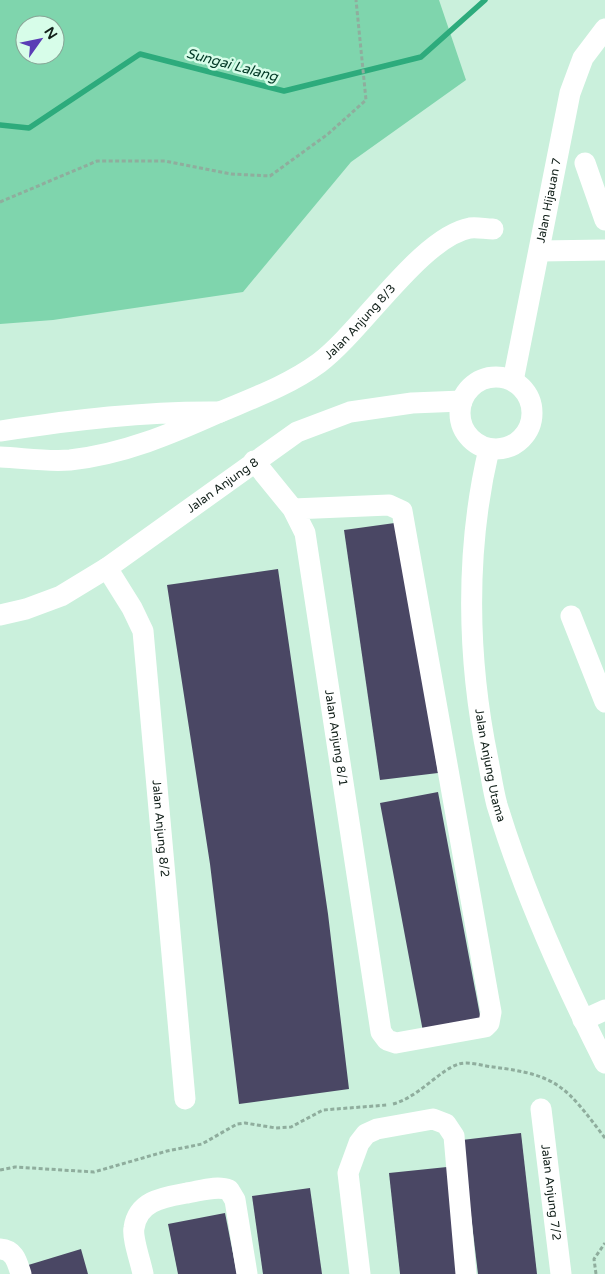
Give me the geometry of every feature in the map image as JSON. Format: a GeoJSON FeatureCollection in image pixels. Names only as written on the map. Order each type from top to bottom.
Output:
{"type":"FeatureCollection","features":[{"type":"Feature","properties":{"kind":"street","name":"Jalan Hijauan 7"},"geometry":{"type":"LineString","coordinates":[[513,381],[570,93],[583,58],[605,29]]}},
{"type":"Feature","properties":{"kind":"street"},"geometry":{"type":"LineString","coordinates":[[585,163],[605,220]]}},
{"type":"Feature","properties":{"kind":"street","name":"Jalan Anjung 8/3"},"geometry":{"type":"LineString","coordinates":[[0,457],[68,460],[120,452],[160,439],[286,384],[318,364],[341,345],[428,250],[452,234],[470,228],[493,229]]}},
{"type":"Feature","properties":{"kind":"street"},"geometry":{"type":"LineString","coordinates":[[540,251],[605,250]]}},
{"type":"Feature","properties":{"kind":"street"},"geometry":{"type":"LineString","coordinates":[[498,377],[513,381],[528,395],[532,415],[530,425],[518,442],[509,447],[489,449],[471,439],[465,431],[460,416],[462,401],[467,392],[483,379],[498,377]]}},
{"type":"Feature","properties":{"kind":"street","name":"Jalan Anjung 8"},"geometry":{"type":"LineString","coordinates":[[0,616],[61,596],[107,568],[297,432],[350,412],[412,403],[462,401]]}},
{"type":"Feature","properties":{"kind":"street","name":"Jalan Anjung 8/3"},"geometry":{"type":"LineString","coordinates":[[0,431],[82,418],[168,412],[220,412]]}},
{"type":"Feature","properties":{"kind":"street","name":"Jalan Anjung Utama"},"geometry":{"type":"LineString","coordinates":[[489,449],[481,481],[471,590],[479,715],[497,804],[542,930],[605,1063]]}},
{"type":"Feature","properties":{"kind":"street","name":"Jalan Anjung 8/1"},"geometry":{"type":"LineString","coordinates":[[254,461],[293,509],[305,533],[381,1032],[387,1040],[396,1043],[485,1027],[489,1023],[491,1012],[402,511],[389,505],[293,509]]}},
{"type":"Feature","properties":{"kind":"street","name":"Jalan Anjung 8/2"},"geometry":{"type":"LineString","coordinates":[[107,568],[132,608],[143,631],[185,1099]]}},
{"type":"Feature","properties":{"kind":"street"},"geometry":{"type":"LineString","coordinates":[[572,616],[605,702]]}},
{"type":"Feature","properties":{"kind":"street"},"geometry":{"type":"LineString","coordinates":[[583,1020],[605,1010]]}},
{"type":"Feature","properties":{"kind":"street","name":"Jalan Anjung 7/2"},"geometry":{"type":"LineString","coordinates":[[541,1109],[562,1274]]}},
{"type":"Feature","properties":{"kind":"street"},"geometry":{"type":"LineString","coordinates":[[360,1274],[348,1173],[359,1143],[366,1134],[377,1129],[432,1119],[446,1124],[454,1136],[466,1274]]}},
{"type":"Feature","properties":{"kind":"street"},"geometry":{"type":"LineString","coordinates":[[143,1274],[133,1228],[143,1208],[153,1200],[224,1188],[233,1195],[235,1200],[247,1274]]}},
{"type":"Feature","properties":{"kind":"street"},"geometry":{"type":"LineString","coordinates":[[0,1249],[13,1254],[21,1274]]}},
{"type":"Feature","properties":{"kind":"path"},"geometry":{"type":"LineString","coordinates":[[0,202],[97,161],[165,161],[231,174],[270,176],[328,134],[366,100],[356,0]]}},
{"type":"Feature","properties":{"kind":"path"},"geometry":{"type":"LineString","coordinates":[[0,1170],[15,1167],[94,1172],[167,1151],[202,1144],[237,1124],[245,1123],[284,1128],[291,1127],[323,1110],[396,1103],[410,1097],[454,1066],[465,1063],[520,1070],[540,1075],[560,1085],[577,1101],[605,1138]]}},
{"type":"Feature","properties":{"kind":"path"},"geometry":{"type":"LineString","coordinates":[[596,1274],[594,1260],[605,1243]]}},
{"type":"Feature","properties":{"kind":"green space"},"geometry":{"type":"Polygon","coordinates":[[[0,0],[439,0],[466,80],[351,162],[243,292],[53,320],[0,324],[0,0]]]}},
{"type":"Feature","properties":{"kind":"building"},"geometry":{"type":"Polygon","coordinates":[[[402,522],[438,773],[380,780],[344,530],[402,522]]]}},
{"type":"Feature","properties":{"kind":"building"},"geometry":{"type":"Polygon","coordinates":[[[278,569],[328,914],[349,1089],[239,1104],[210,864],[167,585],[278,569]]]}},
{"type":"Feature","properties":{"kind":"building"},"geometry":{"type":"Polygon","coordinates":[[[438,792],[482,1026],[424,1037],[380,803],[438,792]]]}},
{"type":"Feature","properties":{"kind":"building"},"geometry":{"type":"Polygon","coordinates":[[[521,1133],[537,1274],[478,1274],[462,1140],[521,1133]]]}},
{"type":"Feature","properties":{"kind":"building"},"geometry":{"type":"Polygon","coordinates":[[[447,1167],[459,1274],[400,1274],[389,1173],[447,1167]]]}},
{"type":"Feature","properties":{"kind":"building"},"geometry":{"type":"Polygon","coordinates":[[[310,1188],[322,1274],[263,1274],[252,1196],[310,1188]]]}},
{"type":"Feature","properties":{"kind":"building"},"geometry":{"type":"Polygon","coordinates":[[[225,1213],[237,1274],[178,1274],[168,1224],[225,1213]]]}},
{"type":"Feature","properties":{"kind":"building"},"geometry":{"type":"Polygon","coordinates":[[[81,1249],[88,1274],[27,1274],[25,1266],[81,1249]]]}},
{"type":"Feature","properties":{"kind":"waterway","name":"Sungai Lalang"},"geometry":{"type":"LineString","coordinates":[[0,125],[29,128],[140,54],[284,91],[421,57],[485,0]]}}]}
